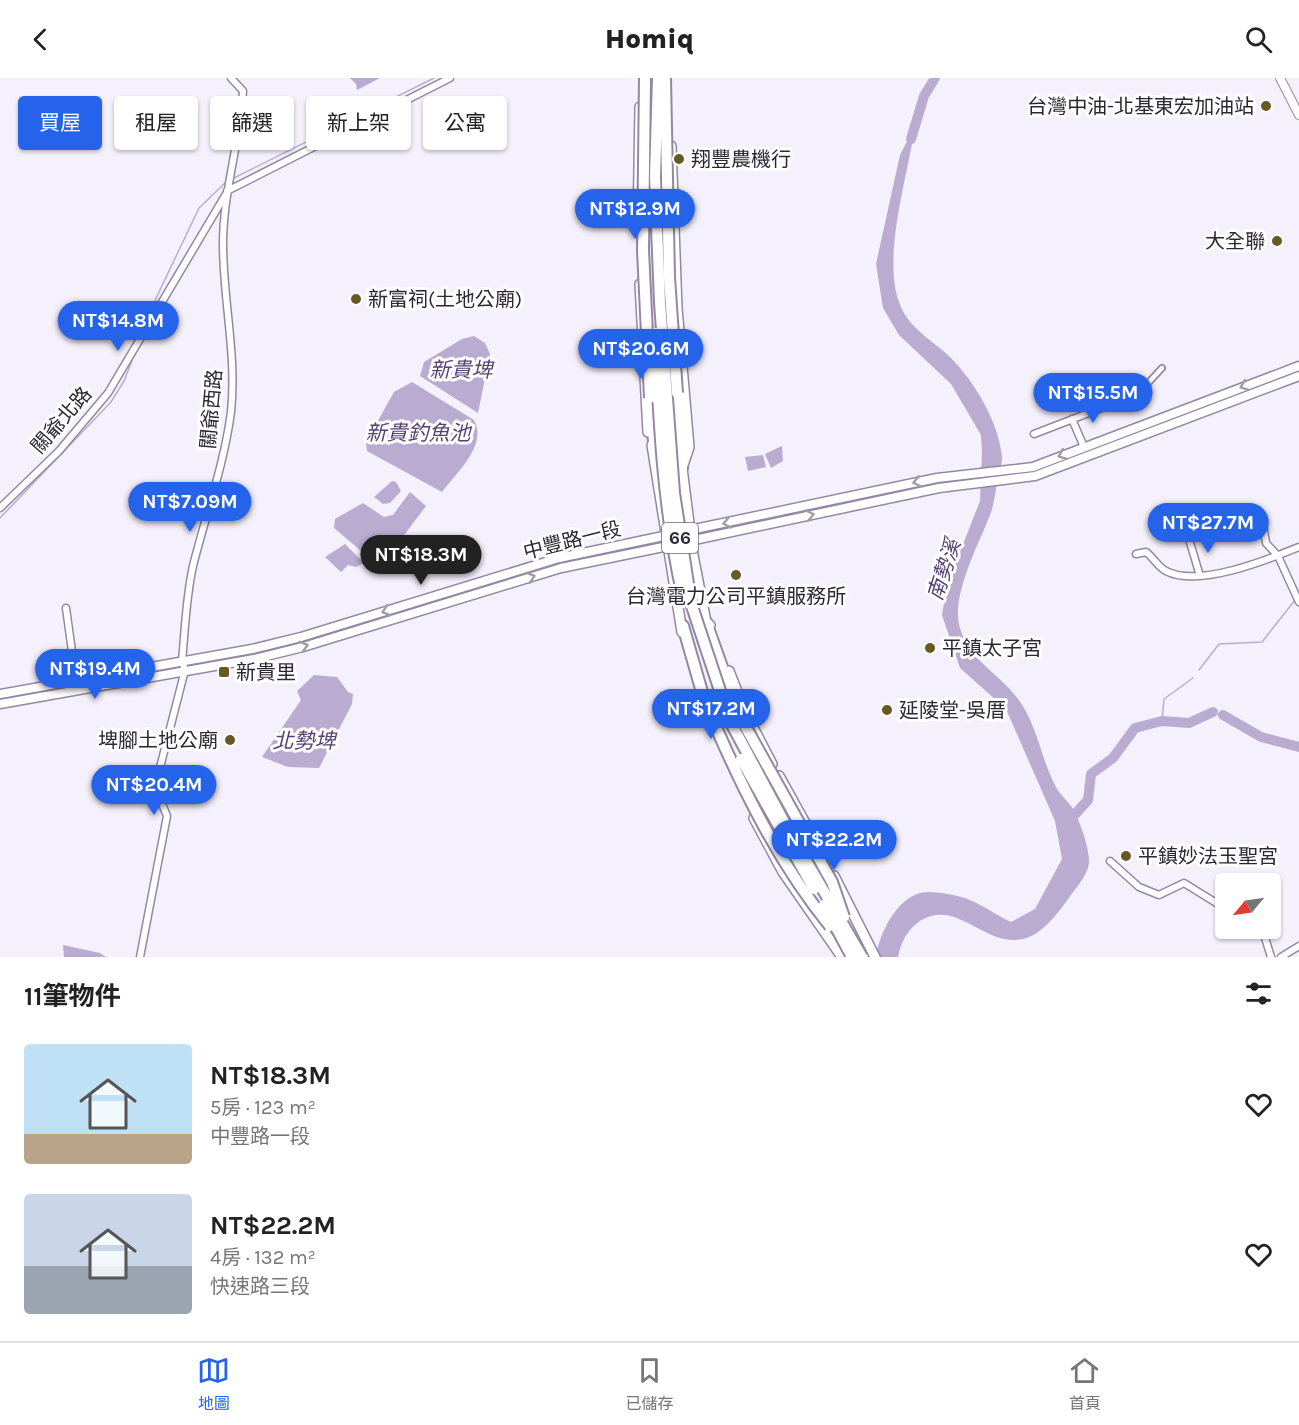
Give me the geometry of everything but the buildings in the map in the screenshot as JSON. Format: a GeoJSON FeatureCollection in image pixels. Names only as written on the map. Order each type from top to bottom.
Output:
{"type":"FeatureCollection","features":[{"type":"Feature","properties":{"kind":"highway"},"geometry":{"type":"LineString","coordinates":[[645,78],[643,250],[655,452]]}},
{"type":"Feature","properties":{"kind":"highway"},"geometry":{"type":"LineString","coordinates":[[662,78],[669,265],[682,468]]}},
{"type":"Feature","properties":{"kind":"highway","name":"66"},"geometry":{"type":"LineString","coordinates":[[662,78],[655,177],[660,303],[675,503],[691,603],[730,721],[849,943],[862,957]]}},
{"type":"Feature","properties":{"kind":"highway"},"geometry":{"type":"LineString","coordinates":[[706,622],[739,715],[832,882],[849,943]]}},
{"type":"Feature","properties":{"kind":"highway"},"geometry":{"type":"LineString","coordinates":[[683,626],[704,699],[727,755],[790,870],[815,908],[849,943]]}},
{"type":"Feature","properties":{"kind":"highway","name":"66"},"geometry":{"type":"LineString","coordinates":[[849,943],[852,957]]}},
{"type":"Feature","properties":{"kind":"main road","name":"66"},"geometry":{"type":"LineString","coordinates":[[645,78],[642,171],[645,404],[649,437],[655,452],[665,535],[683,626],[681,637],[698,693],[717,742],[770,838],[783,872],[842,957]]}},
{"type":"Feature","properties":{"kind":"main road","name":"66"},"geometry":{"type":"LineString","coordinates":[[662,78],[673,171],[677,308],[688,447],[682,468],[706,622],[711,626],[745,712],[803,817],[858,928],[875,957]]}},
{"type":"Feature","properties":{"kind":"main road"},"geometry":{"type":"LineString","coordinates":[[1006,475],[1299,366]]}},
{"type":"Feature","properties":{"kind":"main road"},"geometry":{"type":"LineString","coordinates":[[975,478],[1006,475],[1035,476],[1299,376]]}},
{"type":"Feature","properties":{"kind":"main road"},"geometry":{"type":"LineString","coordinates":[[1084,447],[1088,456]]}},
{"type":"Feature","properties":{"kind":"main road","name":"中豐路一段"},"geometry":{"type":"LineString","coordinates":[[0,694],[291,639],[559,558],[937,478],[975,478]]}},
{"type":"Feature","properties":{"kind":"main road","name":"中豐路一段"},"geometry":{"type":"LineString","coordinates":[[0,704],[254,659],[303,647],[561,568],[939,488],[975,478]]}},
{"type":"Feature","properties":{"kind":"main road"},"geometry":{"type":"LineString","coordinates":[[446,592],[449,602]]}},
{"type":"Feature","properties":{"kind":"street"},"geometry":{"type":"LineString","coordinates":[[227,191],[241,122],[243,91],[231,78]]}},
{"type":"Feature","properties":{"kind":"street"},"geometry":{"type":"LineString","coordinates":[[227,191],[450,78]]}},
{"type":"Feature","properties":{"kind":"street"},"geometry":{"type":"LineString","coordinates":[[662,78],[660,171],[665,309],[677,444],[682,468]]}},
{"type":"Feature","properties":{"kind":"street"},"geometry":{"type":"LineString","coordinates":[[1280,78],[1299,115]]}},
{"type":"Feature","properties":{"kind":"street"},"geometry":{"type":"LineString","coordinates":[[642,171],[673,171]]}},
{"type":"Feature","properties":{"kind":"street","name":"關爺北路"},"geometry":{"type":"LineString","coordinates":[[0,508],[59,451],[108,393],[227,191]]}},
{"type":"Feature","properties":{"kind":"street","name":"關爺西路"},"geometry":{"type":"LineString","coordinates":[[182,661],[193,568],[218,485],[231,410],[232,351],[223,243],[227,191]]}},
{"type":"Feature","properties":{"kind":"street"},"geometry":{"type":"LineString","coordinates":[[645,309],[677,308]]}},
{"type":"Feature","properties":{"kind":"street"},"geometry":{"type":"LineString","coordinates":[[1034,434],[1138,394],[1162,368]]}},
{"type":"Feature","properties":{"kind":"street"},"geometry":{"type":"LineString","coordinates":[[1072,419],[1084,447]]}},
{"type":"Feature","properties":{"kind":"street"},"geometry":{"type":"LineString","coordinates":[[1263,524],[1266,543],[1278,556],[1298,600]]}},
{"type":"Feature","properties":{"kind":"street"},"geometry":{"type":"LineString","coordinates":[[1189,539],[1200,576]]}},
{"type":"Feature","properties":{"kind":"street"},"geometry":{"type":"LineString","coordinates":[[1136,554],[1149,553],[1166,572],[1191,578],[1278,556],[1299,547]]}},
{"type":"Feature","properties":{"kind":"street"},"geometry":{"type":"LineString","coordinates":[[66,608],[76,680]]}},
{"type":"Feature","properties":{"kind":"street"},"geometry":{"type":"LineString","coordinates":[[706,622],[705,634],[731,711],[833,894],[858,928]]}},
{"type":"Feature","properties":{"kind":"street"},"geometry":{"type":"LineString","coordinates":[[140,957],[167,816],[154,787],[185,670],[182,661]]}},
{"type":"Feature","properties":{"kind":"street"},"geometry":{"type":"LineString","coordinates":[[770,838],[803,817]]}},
{"type":"Feature","properties":{"kind":"street"},"geometry":{"type":"LineString","coordinates":[[1110,861],[1139,887],[1160,895],[1184,884],[1215,902]]}},
{"type":"Feature","properties":{"kind":"street"},"geometry":{"type":"LineString","coordinates":[[1265,939],[1271,957]]}},
{"type":"Feature","properties":{"kind":"street"},"geometry":{"type":"LineString","coordinates":[[1281,957],[1299,946]]}},
{"type":"Feature","properties":{"kind":"water"},"geometry":{"type":"Polygon","coordinates":[[[350,78],[380,78],[357,90],[356,84],[350,78]]]}},
{"type":"Feature","properties":{"kind":"water"},"geometry":{"type":"Polygon","coordinates":[[[915,126],[895,239],[893,262],[899,302],[914,326],[950,357],[976,390],[991,416],[1002,457],[991,511],[962,586],[958,615],[960,628],[964,639],[976,656],[1007,686],[1028,715],[1051,776],[1078,820],[1085,840],[1089,865],[1084,877],[1051,921],[1031,936],[1016,940],[1004,939],[956,918],[945,915],[932,916],[920,921],[908,932],[898,957],[876,957],[886,926],[908,899],[928,892],[957,896],[976,903],[1011,922],[1035,909],[1062,859],[1055,821],[1006,709],[960,668],[942,615],[947,585],[980,501],[982,452],[981,435],[951,384],[899,335],[883,308],[876,264],[900,155],[915,126]]]}},
{"type":"Feature","properties":{"kind":"water","name":"新貴埤"},"geometry":{"type":"Polygon","coordinates":[[[474,336],[485,343],[490,354],[478,413],[420,376],[424,362],[462,339],[474,336]]]}},
{"type":"Feature","properties":{"kind":"water","name":"新貴釣魚池"},"geometry":{"type":"Polygon","coordinates":[[[412,382],[474,420],[477,429],[474,449],[442,492],[367,451],[366,442],[394,392],[412,382]]]}},
{"type":"Feature","properties":{"kind":"water"},"geometry":{"type":"Polygon","coordinates":[[[782,446],[783,461],[771,468],[765,454],[782,446]]]}},
{"type":"Feature","properties":{"kind":"water"},"geometry":{"type":"Polygon","coordinates":[[[763,455],[766,467],[748,471],[745,457],[763,455]]]}},
{"type":"Feature","properties":{"kind":"water"},"geometry":{"type":"Polygon","coordinates":[[[392,481],[396,482],[401,491],[390,503],[383,504],[374,497],[392,481]]]}},
{"type":"Feature","properties":{"kind":"water"},"geometry":{"type":"Polygon","coordinates":[[[410,492],[426,506],[380,567],[334,528],[335,519],[363,503],[384,517],[393,515],[410,492]]]}},
{"type":"Feature","properties":{"kind":"water"},"geometry":{"type":"Polygon","coordinates":[[[345,544],[364,563],[356,567],[348,565],[341,572],[325,557],[345,544]]]}},
{"type":"Feature","properties":{"kind":"water","name":"北勢埤"},"geometry":{"type":"Polygon","coordinates":[[[314,675],[337,677],[348,692],[353,694],[352,704],[319,768],[288,767],[262,757],[301,700],[297,691],[314,675]]]}},
{"type":"Feature","properties":{"kind":"water"},"geometry":{"type":"Polygon","coordinates":[[[63,945],[100,953],[106,957],[64,957],[63,945]]]}},
{"type":"Feature","properties":{"kind":"waterway"},"geometry":{"type":"LineString","coordinates":[[234,178],[434,78]]}},
{"type":"Feature","properties":{"kind":"waterway","name":"南勢溪"},"geometry":{"type":"LineString","coordinates":[[911,139],[924,96],[935,78]]}},
{"type":"Feature","properties":{"kind":"waterway"},"geometry":{"type":"LineString","coordinates":[[139,334],[199,208],[227,181]]}},
{"type":"Feature","properties":{"kind":"waterway"},"geometry":{"type":"LineString","coordinates":[[0,518],[111,402],[124,381],[135,353]]}},
{"type":"Feature","properties":{"kind":"waterway"},"geometry":{"type":"LineString","coordinates":[[1199,670],[1219,644],[1262,642],[1295,600]]}},
{"type":"Feature","properties":{"kind":"waterway"},"geometry":{"type":"LineString","coordinates":[[1162,721],[1164,699],[1193,678]]}},
{"type":"Feature","properties":{"kind":"waterway"},"geometry":{"type":"LineString","coordinates":[[1066,824],[1088,800],[1091,774],[1113,758],[1135,728],[1162,721],[1189,723],[1213,712]]}},
{"type":"Feature","properties":{"kind":"waterway"},"geometry":{"type":"LineString","coordinates":[[1223,715],[1261,737],[1299,747]]}},
{"type":"Feature","properties":{"kind":"place","name":"台灣中油-北基東宏加油站"},"geometry":{"type":"Point","coordinates":[1266,106]}},
{"type":"Feature","properties":{"kind":"place","name":"翔豐農機行"},"geometry":{"type":"Point","coordinates":[679,159]}},
{"type":"Feature","properties":{"kind":"place","name":"大全聯"},"geometry":{"type":"Point","coordinates":[1277,241]}},
{"type":"Feature","properties":{"kind":"place","name":"新富祠(土地公廟)"},"geometry":{"type":"Point","coordinates":[356,299]}},
{"type":"Feature","properties":{"kind":"place","name":"台灣電力公司平鎮服務所"},"geometry":{"type":"Point","coordinates":[736,575]}},
{"type":"Feature","properties":{"kind":"place","name":"平鎮太子宮"},"geometry":{"type":"Point","coordinates":[930,648]}},
{"type":"Feature","properties":{"kind":"place","name":"新貴里"},"geometry":{"type":"Point","coordinates":[224,672]}},
{"type":"Feature","properties":{"kind":"place","name":"延陵堂-吳厝"},"geometry":{"type":"Point","coordinates":[887,710]}},
{"type":"Feature","properties":{"kind":"place","name":"埤腳土地公廟"},"geometry":{"type":"Point","coordinates":[230,740]}},
{"type":"Feature","properties":{"kind":"place","name":"平鎮妙法玉聖宮"},"geometry":{"type":"Point","coordinates":[1126,856]}}]}
